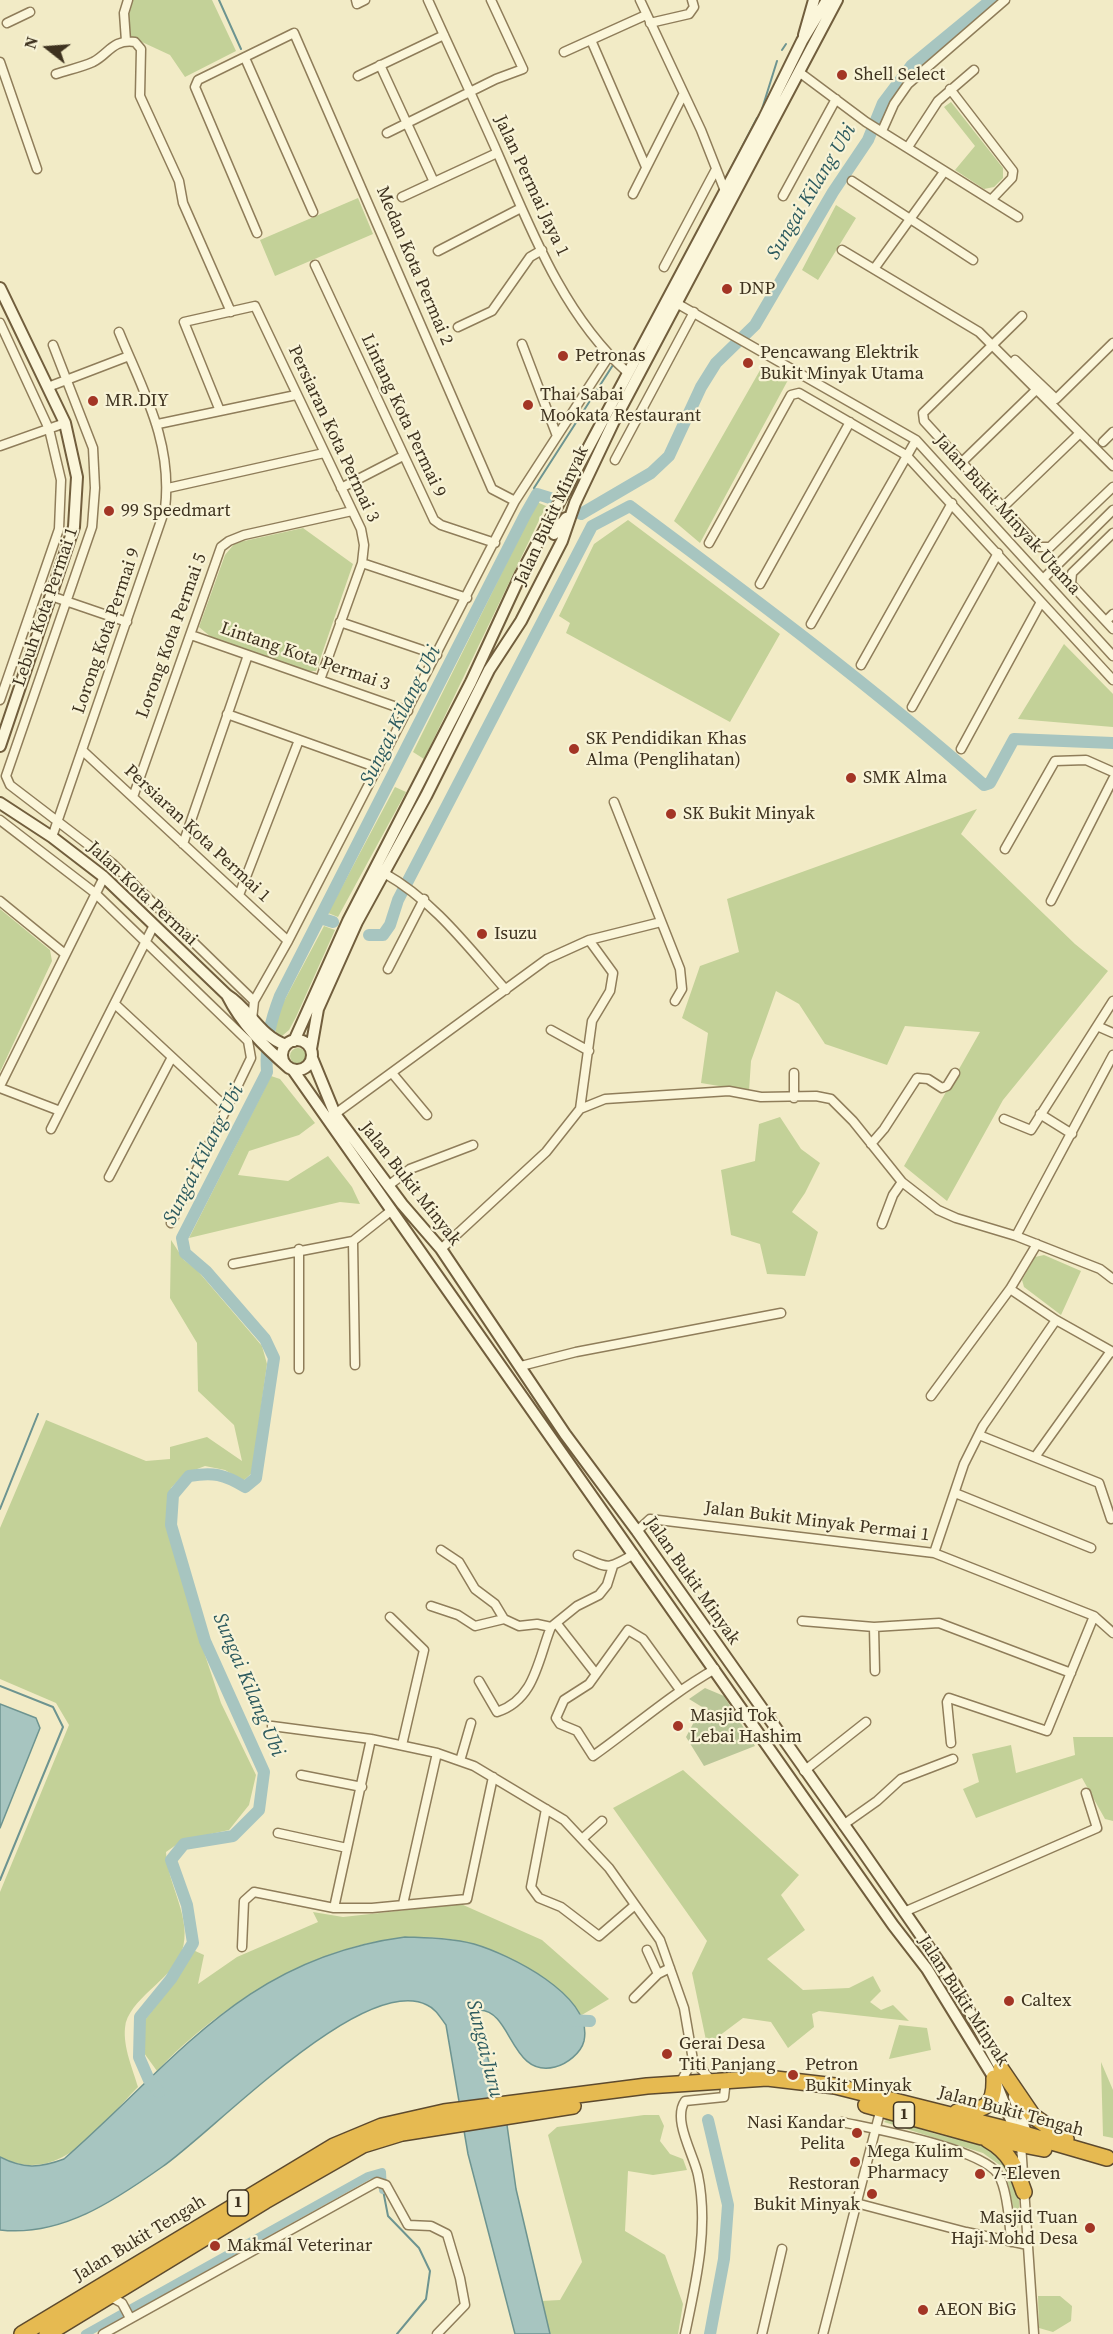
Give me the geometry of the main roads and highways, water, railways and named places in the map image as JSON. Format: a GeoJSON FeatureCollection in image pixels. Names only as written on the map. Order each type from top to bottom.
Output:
{"type":"FeatureCollection","features":[{"type":"Feature","properties":{"kind":"highway"},"geometry":{"type":"LineString","coordinates":[[939,2113],[979,2111],[987,2106],[993,2099],[998,2074]]}},
{"type":"Feature","properties":{"kind":"highway"},"geometry":{"type":"LineString","coordinates":[[998,2074],[1040,2122],[1072,2142],[1110,2158]]}},
{"type":"Feature","properties":{"kind":"highway","name":"Jalan Bukit Tengah"},"geometry":{"type":"LineString","coordinates":[[514,2110],[680,2083],[767,2078],[824,2084],[939,2113],[1023,2139],[1110,2158]]}},
{"type":"Feature","properties":{"kind":"highway","name":"Jalan Bukit Tengah"},"geometry":{"type":"LineString","coordinates":[[22,2334],[334,2146],[382,2126],[636,2096],[725,2088],[792,2088],[881,2108],[982,2137],[1023,2139]]}},
{"type":"Feature","properties":{"kind":"highway","name":"Jalan Bukit Tengah"},"geometry":{"type":"LineString","coordinates":[[47,2334],[108,2295],[363,2145],[445,2119]]}},
{"type":"Feature","properties":{"kind":"highway"},"geometry":{"type":"LineString","coordinates":[[982,2137],[1004,2149],[1011,2158],[1024,2192]]}},
{"type":"Feature","properties":{"kind":"main road"},"geometry":{"type":"LineString","coordinates":[[802,41],[814,0]]}},
{"type":"Feature","properties":{"kind":"main road","name":"Jalan Bukit Minyak"},"geometry":{"type":"LineString","coordinates":[[285,1043],[436,751],[562,495],[802,41],[827,0]]}},
{"type":"Feature","properties":{"kind":"main road","name":"Jalan Bukit Minyak"},"geometry":{"type":"LineString","coordinates":[[837,0],[613,423],[575,503],[562,541],[521,621],[507,640],[357,922],[318,1009],[312,1054],[335,1114],[388,1186],[441,1249],[566,1434],[637,1531],[955,1985],[998,2074]]}},
{"type":"Feature","properties":{"kind":"main road","name":"Lebuh Kota Permai 1"},"geometry":{"type":"LineString","coordinates":[[0,288],[65,423],[76,477],[74,527],[0,746]]}},
{"type":"Feature","properties":{"kind":"main road"},"geometry":{"type":"LineString","coordinates":[[562,495],[552,532],[556,533],[575,503]]}},
{"type":"Feature","properties":{"kind":"main road"},"geometry":{"type":"LineString","coordinates":[[503,612],[543,545],[549,547],[507,640]]}},
{"type":"Feature","properties":{"kind":"main road","name":"Jalan Kota Permai"},"geometry":{"type":"LineString","coordinates":[[0,803],[52,837],[104,877],[153,927],[227,994],[236,1013],[254,1027],[285,1043]]}},
{"type":"Feature","properties":{"kind":"main road","name":"Jalan Kota Permai"},"geometry":{"type":"LineString","coordinates":[[254,1027],[273,1054],[291,1069]]}},
{"type":"Feature","properties":{"kind":"main road"},"geometry":{"type":"LineString","coordinates":[[303,1041],[312,1054],[305,1068],[291,1069],[282,1057],[285,1043],[303,1041]]}},
{"type":"Feature","properties":{"kind":"main road","name":"Jalan Bukit Minyak"},"geometry":{"type":"LineString","coordinates":[[291,1069],[893,1925],[927,1970],[998,2074],[1022,2114],[1023,2139]]}},
{"type":"Feature","properties":{"kind":"main road"},"geometry":{"type":"LineString","coordinates":[[792,1780],[798,1780],[804,1771]]}},
{"type":"Feature","properties":{"kind":"main road"},"geometry":{"type":"LineString","coordinates":[[804,1796],[807,1788],[815,1786]]}},
{"type":"Feature","properties":{"kind":"water"},"geometry":{"type":"Polygon","coordinates":[[[0,1704],[36,1718],[40,1728],[0,1828],[0,1704]]]}},
{"type":"Feature","properties":{"kind":"water","name":"Sungai Juru"},"geometry":{"type":"Polygon","coordinates":[[[405,1937],[465,1942],[507,1957],[546,1979],[563,1993],[576,2008],[584,2024],[584,2041],[577,2054],[560,2066],[540,2068],[529,2063],[520,2054],[499,2021],[491,2013],[480,2010],[476,2017],[507,2125],[516,2189],[550,2334],[515,2334],[468,2154],[446,2025],[427,2005],[399,2001],[366,2012],[328,2033],[251,2092],[162,2167],[106,2204],[86,2214],[44,2228],[23,2231],[0,2230],[0,2157],[16,2164],[32,2166],[64,2159],[179,2051],[216,2019],[256,1991],[300,1967],[349,1949],[405,1937]]]}},
{"type":"Feature","properties":{"kind":"waterway"},"geometry":{"type":"LineString","coordinates":[[219,0],[241,49]]}},
{"type":"Feature","properties":{"kind":"waterway","name":"Sungai Kilang Ubi"},"geometry":{"type":"LineString","coordinates":[[581,514],[651,473],[669,456],[701,387],[716,363],[755,325],[833,192],[868,140],[883,103],[911,66],[991,0]]}},
{"type":"Feature","properties":{"kind":"waterway"},"geometry":{"type":"LineString","coordinates":[[782,50],[786,44]]}},
{"type":"Feature","properties":{"kind":"waterway"},"geometry":{"type":"LineString","coordinates":[[762,109],[777,61]]}},
{"type":"Feature","properties":{"kind":"waterway"},"geometry":{"type":"LineString","coordinates":[[729,172],[757,118]]}},
{"type":"Feature","properties":{"kind":"waterway"},"geometry":{"type":"LineString","coordinates":[[537,494],[534,488],[613,365]]}},
{"type":"Feature","properties":{"kind":"waterway","name":"Sungai Kilang Ubi"},"geometry":{"type":"LineString","coordinates":[[159,2092],[149,2080],[139,2057],[140,2017],[171,1979],[193,1943],[187,1905],[171,1860],[184,1844],[233,1836],[259,1810],[264,1772],[205,1641],[171,1525],[173,1495],[189,1476],[218,1475],[245,1487],[256,1478],[274,1358],[265,1339],[206,1271],[185,1253],[182,1238],[267,1072],[269,1033],[280,996],[525,515],[537,494],[550,498]]}},
{"type":"Feature","properties":{"kind":"waterway"},"geometry":{"type":"LineString","coordinates":[[369,935],[383,935],[390,925],[398,900],[592,526],[630,506],[854,677],[984,785],[990,783],[1014,739],[1113,743]]}},
{"type":"Feature","properties":{"kind":"waterway"},"geometry":{"type":"LineString","coordinates":[[320,918],[333,922]]}},
{"type":"Feature","properties":{"kind":"waterway"},"geometry":{"type":"LineString","coordinates":[[0,1509],[38,1414]]}},
{"type":"Feature","properties":{"kind":"waterway"},"geometry":{"type":"LineString","coordinates":[[0,1686],[53,1707],[63,1727],[0,1880]]}},
{"type":"Feature","properties":{"kind":"waterway"},"geometry":{"type":"LineString","coordinates":[[568,2020],[590,2021]]}},
{"type":"Feature","properties":{"kind":"waterway"},"geometry":{"type":"LineString","coordinates":[[708,2120],[728,2205],[724,2259],[710,2334]]}},
{"type":"Feature","properties":{"kind":"waterway"},"geometry":{"type":"LineString","coordinates":[[85,2334],[368,2176],[382,2172],[383,2190]]}},
{"type":"Feature","properties":{"kind":"waterway"},"geometry":{"type":"LineString","coordinates":[[383,2190],[388,2216],[419,2248],[430,2271],[426,2299],[397,2334]]}},
{"type":"Feature","properties":{"kind":"place","name":"Shell Select"},"geometry":{"type":"Point","coordinates":[842,75]}},
{"type":"Feature","properties":{"kind":"place","name":"DNP"},"geometry":{"type":"Point","coordinates":[727,289]}},
{"type":"Feature","properties":{"kind":"place","name":"Petronas"},"geometry":{"type":"Point","coordinates":[563,356]}},
{"type":"Feature","properties":{"kind":"place","name":"Pencawang Elektrik Bukit Minyak Utama"},"geometry":{"type":"Point","coordinates":[748,363]}},
{"type":"Feature","properties":{"kind":"place","name":"MR.DIY"},"geometry":{"type":"Point","coordinates":[93,401]}},
{"type":"Feature","properties":{"kind":"place","name":"Thai Sabai Mookata Restaurant"},"geometry":{"type":"Point","coordinates":[528,405]}},
{"type":"Feature","properties":{"kind":"place","name":"99 Speedmart"},"geometry":{"type":"Point","coordinates":[109,511]}},
{"type":"Feature","properties":{"kind":"place","name":"SK Pendidikan Khas Alma (Penglihatan)"},"geometry":{"type":"Point","coordinates":[574,749]}},
{"type":"Feature","properties":{"kind":"place","name":"SMK Alma"},"geometry":{"type":"Point","coordinates":[851,778]}},
{"type":"Feature","properties":{"kind":"place","name":"SK Bukit Minyak"},"geometry":{"type":"Point","coordinates":[671,814]}},
{"type":"Feature","properties":{"kind":"place","name":"Isuzu"},"geometry":{"type":"Point","coordinates":[482,934]}},
{"type":"Feature","properties":{"kind":"place","name":"Masjid Tok Lebai Hashim"},"geometry":{"type":"Point","coordinates":[678,1726]}},
{"type":"Feature","properties":{"kind":"place","name":"Caltex"},"geometry":{"type":"Point","coordinates":[1009,2001]}},
{"type":"Feature","properties":{"kind":"place","name":"Gerai Desa Titi Panjang"},"geometry":{"type":"Point","coordinates":[667,2054]}},
{"type":"Feature","properties":{"kind":"place","name":"Petron Bukit Minyak"},"geometry":{"type":"Point","coordinates":[793,2075]}},
{"type":"Feature","properties":{"kind":"place","name":"Nasi Kandar Pelita"},"geometry":{"type":"Point","coordinates":[857,2133]}},
{"type":"Feature","properties":{"kind":"place","name":"Mega Kulim Pharmacy"},"geometry":{"type":"Point","coordinates":[855,2162]}},
{"type":"Feature","properties":{"kind":"place","name":"7-Eleven"},"geometry":{"type":"Point","coordinates":[980,2174]}},
{"type":"Feature","properties":{"kind":"place","name":"Restoran Bukit Minyak"},"geometry":{"type":"Point","coordinates":[872,2194]}},
{"type":"Feature","properties":{"kind":"place","name":"Masjid Tuan Haji Mohd Desa"},"geometry":{"type":"Point","coordinates":[1090,2228]}},
{"type":"Feature","properties":{"kind":"place","name":"Makmal Veterinar"},"geometry":{"type":"Point","coordinates":[215,2246]}},
{"type":"Feature","properties":{"kind":"place","name":"AEON BiG"},"geometry":{"type":"Point","coordinates":[923,2310]}}]}
